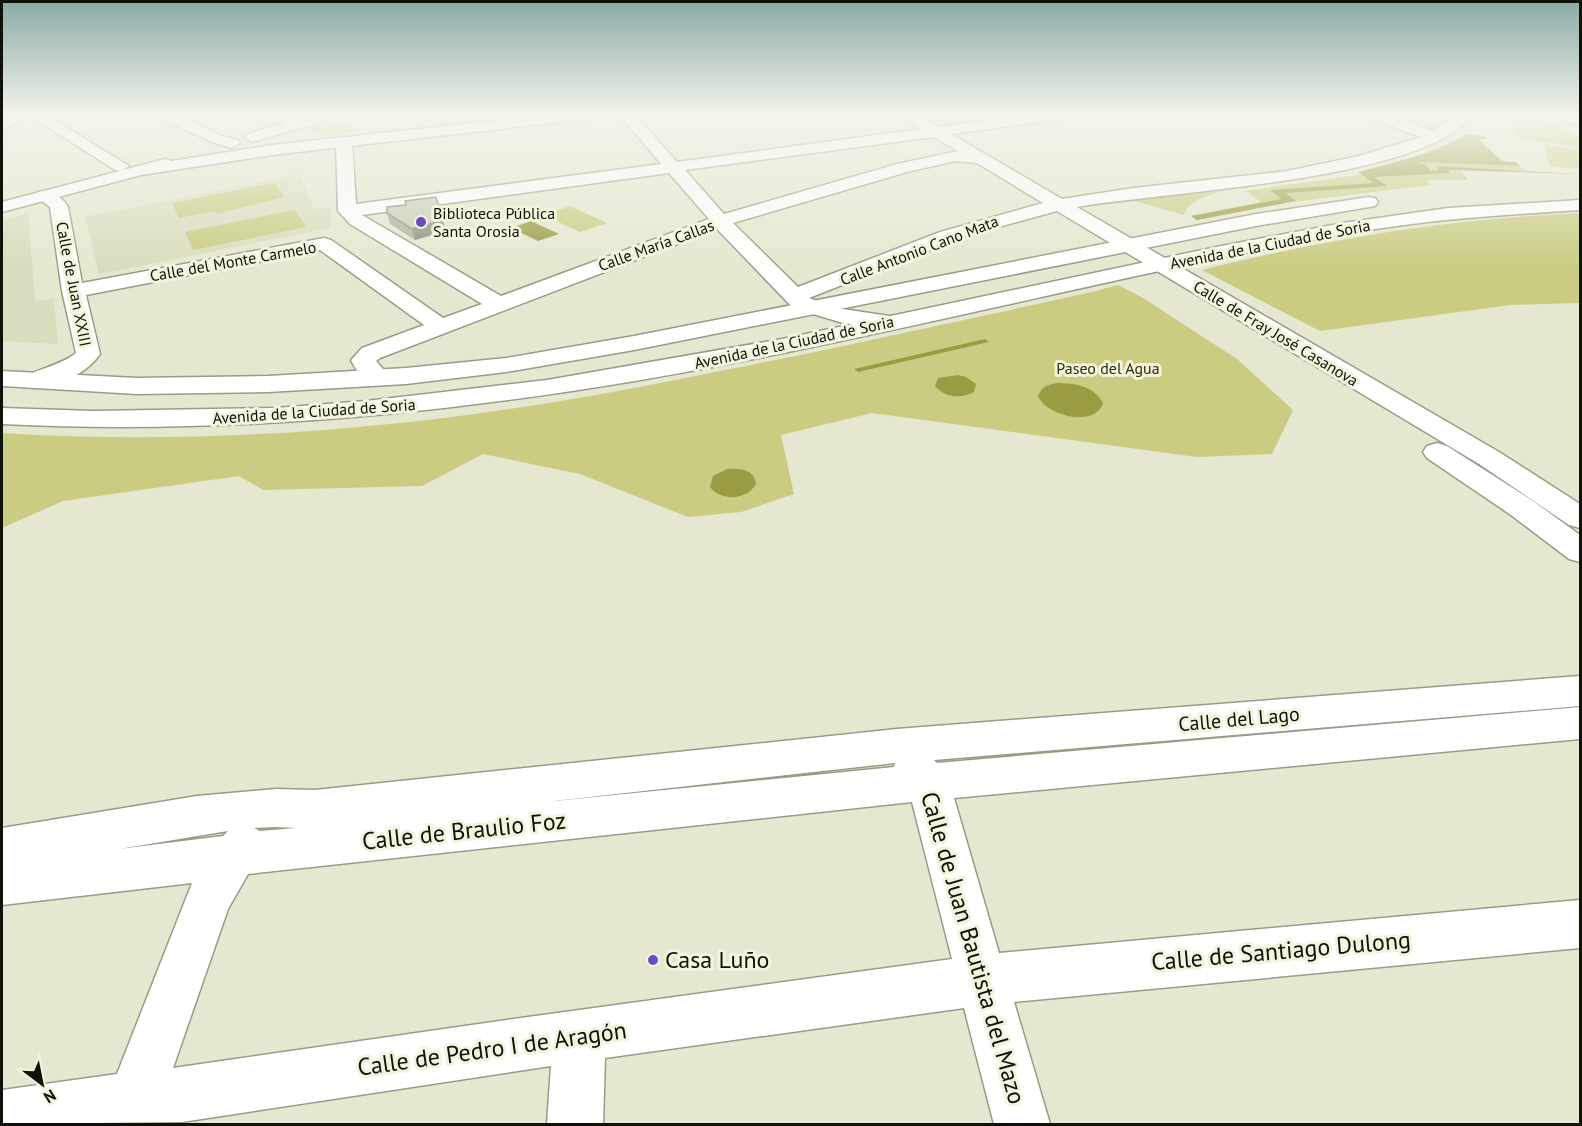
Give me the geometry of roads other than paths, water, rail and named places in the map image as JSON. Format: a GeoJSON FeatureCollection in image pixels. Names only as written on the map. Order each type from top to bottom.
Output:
{"type":"FeatureCollection","features":[{"type":"Feature","properties":{"kind":"street"},"geometry":{"type":"LineString","coordinates":[[2,198],[115,168]]}},
{"type":"Feature","properties":{"kind":"street"},"geometry":{"type":"LineString","coordinates":[[144,171],[153,168]]}},
{"type":"Feature","properties":{"kind":"street"},"geometry":{"type":"LineString","coordinates":[[2,207],[165,168]]}},
{"type":"Feature","properties":{"kind":"street"},"geometry":{"type":"LineString","coordinates":[[340,168],[347,211],[357,220],[498,304]]}},
{"type":"Feature","properties":{"kind":"street"},"geometry":{"type":"LineString","coordinates":[[347,211],[668,168]]}},
{"type":"Feature","properties":{"kind":"street"},"geometry":{"type":"LineString","coordinates":[[672,168],[720,221],[801,302],[842,316],[888,322]]}},
{"type":"Feature","properties":{"kind":"street","name":"Calle María Callas"},"geometry":{"type":"LineString","coordinates":[[378,378],[364,363],[366,357],[440,326],[720,221],[904,168]]}},
{"type":"Feature","properties":{"kind":"street","name":"Calle de Fray José Casanova"},"geometry":{"type":"LineString","coordinates":[[997,168],[1128,245],[1150,267],[1530,513],[1581,551]]}},
{"type":"Feature","properties":{"kind":"street","name":"Calle Antonio Cano Mata"},"geometry":{"type":"LineString","coordinates":[[801,302],[827,285],[973,227],[1060,205],[1129,193],[1263,178],[1327,168]]}},
{"type":"Feature","properties":{"kind":"street"},"geometry":{"type":"LineString","coordinates":[[2,191],[66,181]]}},
{"type":"Feature","properties":{"kind":"street"},"geometry":{"type":"LineString","coordinates":[[1536,189],[1581,188]]}},
{"type":"Feature","properties":{"kind":"street","name":"Calle de Juan XXIII"},"geometry":{"type":"LineString","coordinates":[[32,381],[65,371],[80,362],[87,354],[59,207],[55,201],[44,196]]}},
{"type":"Feature","properties":{"kind":"street","name":"Avenida de la Ciudad de Soria"},"geometry":{"type":"LineString","coordinates":[[2,379],[137,386],[268,384],[378,378],[506,365],[556,357],[801,302],[1128,245],[1305,211],[1392,199]]}},
{"type":"Feature","properties":{"kind":"street","name":"Avenida de la Ciudad de Soria"},"geometry":{"type":"LineString","coordinates":[[2,416],[143,420],[380,410],[551,389],[731,356],[1307,234],[1480,211],[1581,205]]}},
{"type":"Feature","properties":{"kind":"street","name":"Calle del Monte Carmelo"},"geometry":{"type":"LineString","coordinates":[[74,291],[320,244],[440,326]]}},
{"type":"Feature","properties":{"kind":"street","name":"Calle de Fray José Casanova"},"geometry":{"type":"LineString","coordinates":[[1150,267],[1481,453],[1581,518]]}},
{"type":"Feature","properties":{"kind":"street","name":"Calle del Lago"},"geometry":{"type":"LineString","coordinates":[[897,746],[1581,691]]}},
{"type":"Feature","properties":{"kind":"street","name":"Calle del Lago"},"geometry":{"type":"LineString","coordinates":[[928,783],[1581,723]]}},
{"type":"Feature","properties":{"kind":"street","name":"Calle de Juan Bautista del Mazo"},"geometry":{"type":"LineString","coordinates":[[897,746],[928,783],[1022,1125]]}},
{"type":"Feature","properties":{"kind":"street","name":"Calle de Braulio Foz"},"geometry":{"type":"LineString","coordinates":[[2,849],[92,836],[153,822],[202,815],[291,807],[315,809],[897,746]]}},
{"type":"Feature","properties":{"kind":"street","name":"Calle de Braulio Foz"},"geometry":{"type":"LineString","coordinates":[[2,883],[188,863],[234,855],[928,783]]}},
{"type":"Feature","properties":{"kind":"street"},"geometry":{"type":"LineString","coordinates":[[131,1112],[197,929],[234,855],[259,834],[315,809]]}},
{"type":"Feature","properties":{"kind":"street","name":"Calle de Santiago Dulong"},"geometry":{"type":"LineString","coordinates":[[982,980],[1581,924]]}},
{"type":"Feature","properties":{"kind":"street","name":"Calle de Pedro I de Aragón"},"geometry":{"type":"LineString","coordinates":[[2,1118],[131,1112],[182,1095],[982,980]]}},
{"type":"Feature","properties":{"kind":"street"},"geometry":{"type":"LineString","coordinates":[[575,1125],[580,1036]]}},
{"type":"Feature","properties":{"kind":"place","name":"Biblioteca Pública Santa Orosia"},"geometry":{"type":"Point","coordinates":[421,222]}},
{"type":"Feature","properties":{"kind":"place","name":"Casa Luño"},"geometry":{"type":"Point","coordinates":[653,960]}},
{"type":"Feature","properties":{"kind":"park label","name":"Paseo del Agua"},"geometry":{"type":"Point","coordinates":[1108,368]}}]}
